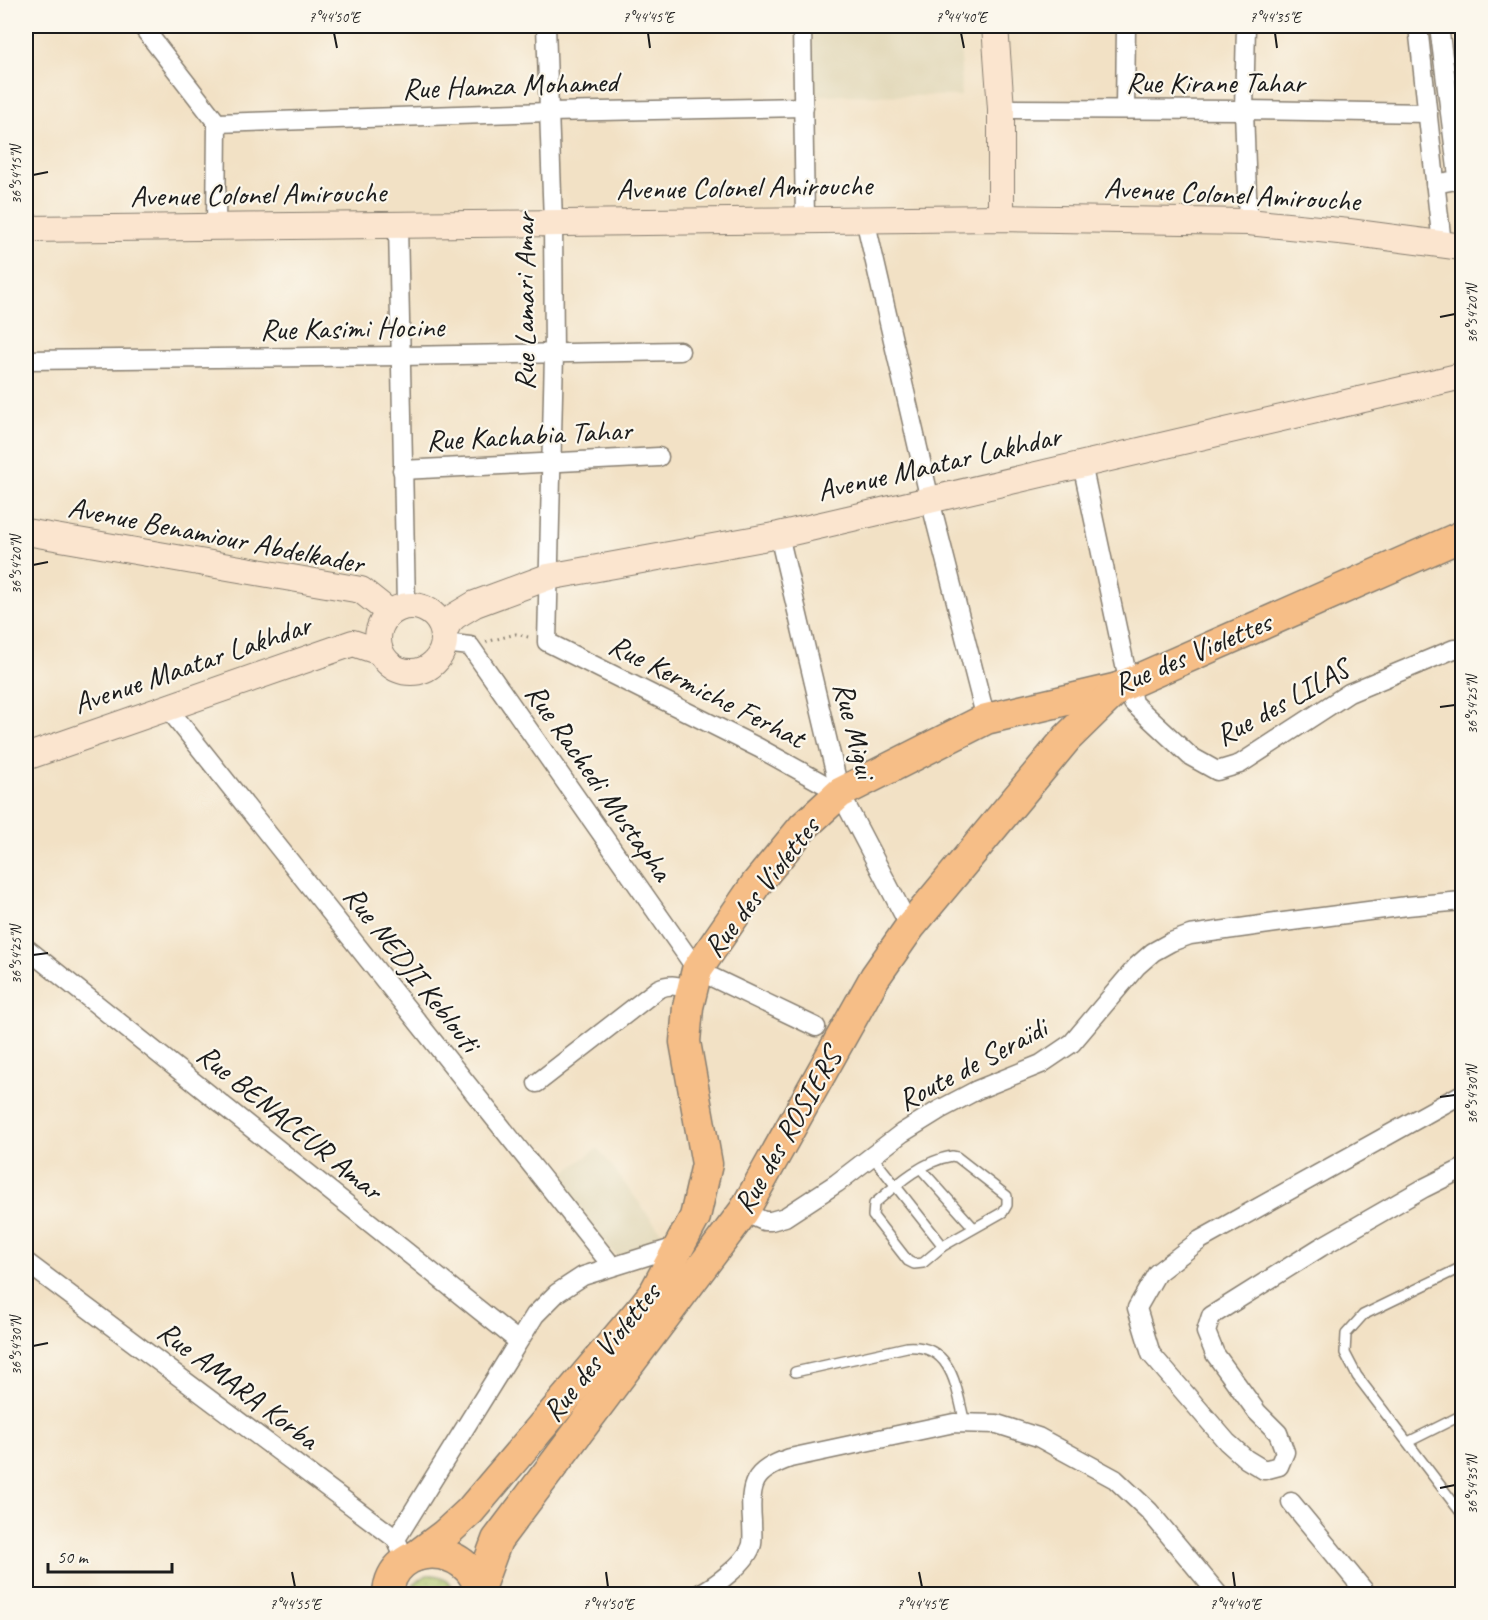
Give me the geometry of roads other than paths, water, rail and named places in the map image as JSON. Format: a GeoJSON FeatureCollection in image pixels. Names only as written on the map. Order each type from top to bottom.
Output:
{"type":"FeatureCollection","features":[{"type":"Feature","properties":{"kind":"main road"},"geometry":{"type":"LineString","coordinates":[[995,26],[1001,109],[1001,218]]}},
{"type":"Feature","properties":{"kind":"main road","name":"Avenue Colonel Amirouche"},"geometry":{"type":"LineString","coordinates":[[26,229],[1001,218],[1248,222],[1452,246]]}},
{"type":"Feature","properties":{"kind":"main road","name":"Avenue Maatar Lakhdar"},"geometry":{"type":"LineString","coordinates":[[444,638],[448,623],[454,615],[475,604],[548,577],[779,535],[1462,376]]}},
{"type":"Feature","properties":{"kind":"main road","name":"Avenue Benamiour Abdelkader"},"geometry":{"type":"LineString","coordinates":[[26,532],[361,590],[398,610]]}},
{"type":"Feature","properties":{"kind":"main road","name":"Rue des Violettes"},"geometry":{"type":"LineString","coordinates":[[388,1593],[406,1553],[444,1535],[470,1511],[654,1293],[695,1217],[707,1164],[685,1042],[688,1007],[694,980],[756,884],[803,827],[840,793],[986,719],[1124,685],[1462,536]]}},
{"type":"Feature","properties":{"kind":"main road"},"geometry":{"type":"LineString","coordinates":[[417,606],[426,609],[441,623],[444,638],[441,654],[435,663],[415,672],[404,671],[394,668],[380,652],[378,632],[385,618],[398,610],[417,606]]}},
{"type":"Feature","properties":{"kind":"main road","name":"Avenue Maatar Lakhdar"},"geometry":{"type":"LineString","coordinates":[[26,757],[353,643],[380,652]]}},
{"type":"Feature","properties":{"kind":"main road","name":"Rue des ROSIERS"},"geometry":{"type":"LineString","coordinates":[[479,1592],[497,1540],[744,1210],[875,977],[910,927],[1067,738],[1124,685]]}},
{"type":"Feature","properties":{"kind":"main road"},"geometry":{"type":"LineString","coordinates":[[406,1553],[442,1554],[455,1558],[470,1571],[479,1592]]}},
{"type":"Feature","properties":{"kind":"street"},"geometry":{"type":"LineString","coordinates":[[142,26],[217,123],[216,228]]}},
{"type":"Feature","properties":{"kind":"street","name":"Rue Lamari Amar"},"geometry":{"type":"LineString","coordinates":[[546,26],[553,222],[554,354],[547,642]]}},
{"type":"Feature","properties":{"kind":"street"},"geometry":{"type":"LineString","coordinates":[[802,26],[805,219]]}},
{"type":"Feature","properties":{"kind":"street"},"geometry":{"type":"LineString","coordinates":[[1125,110],[1126,26]]}},
{"type":"Feature","properties":{"kind":"street"},"geometry":{"type":"LineString","coordinates":[[1246,26],[1244,110],[1248,222]]}},
{"type":"Feature","properties":{"kind":"street"},"geometry":{"type":"LineString","coordinates":[[1418,26],[1435,184],[1452,246]]}},
{"type":"Feature","properties":{"kind":"street"},"geometry":{"type":"LineString","coordinates":[[1435,184],[1456,180],[1458,176],[1439,26]]}},
{"type":"Feature","properties":{"kind":"street","name":"Rue Hamza Mohamed"},"geometry":{"type":"LineString","coordinates":[[217,123],[549,112],[804,107]]}},
{"type":"Feature","properties":{"kind":"street","name":"Rue Kirane Tahar"},"geometry":{"type":"LineString","coordinates":[[1001,109],[1428,113]]}},
{"type":"Feature","properties":{"kind":"street"},"geometry":{"type":"LineString","coordinates":[[865,219],[930,500],[986,719]]}},
{"type":"Feature","properties":{"kind":"street"},"geometry":{"type":"LineString","coordinates":[[398,225],[402,470],[398,610]]}},
{"type":"Feature","properties":{"kind":"street","name":"Rue Kasimi Hocine"},"geometry":{"type":"LineString","coordinates":[[26,360],[680,351]]}},
{"type":"Feature","properties":{"kind":"street","name":"Rue Kachabia Tahar"},"geometry":{"type":"LineString","coordinates":[[402,470],[659,457]]}},
{"type":"Feature","properties":{"kind":"street","name":"Rue des LILAS"},"geometry":{"type":"LineString","coordinates":[[1082,464],[1124,685],[1133,703],[1190,756],[1217,771],[1240,764],[1349,693],[1454,649],[1462,649]]}},
{"type":"Feature","properties":{"kind":"street","name":"Rue Migui"},"geometry":{"type":"LineString","coordinates":[[779,535],[840,793],[910,927]]}},
{"type":"Feature","properties":{"kind":"street","name":"Rue Rachedi Mustapha"},"geometry":{"type":"LineString","coordinates":[[444,638],[470,646],[694,980]]}},
{"type":"Feature","properties":{"kind":"street","name":"Rue Kermiche Ferhat"},"geometry":{"type":"LineString","coordinates":[[547,642],[759,748],[840,793]]}},
{"type":"Feature","properties":{"kind":"street","name":"Rue NEDJI Keblouti"},"geometry":{"type":"LineString","coordinates":[[167,707],[612,1266]]}},
{"type":"Feature","properties":{"kind":"street","name":"Route de Seraïdi"},"geometry":{"type":"LineString","coordinates":[[744,1210],[764,1221],[785,1217],[837,1183],[902,1133],[939,1110],[977,1090],[1041,1064],[1072,1043],[1137,966],[1153,952],[1171,942],[1190,935],[1276,922],[1462,901]]}},
{"type":"Feature","properties":{"kind":"street","name":"Rue BENACEUR Amar"},"geometry":{"type":"LineString","coordinates":[[26,948],[518,1341]]}},
{"type":"Feature","properties":{"kind":"street"},"geometry":{"type":"LineString","coordinates":[[537,1083],[658,989],[667,985],[694,980],[816,1027]]}},
{"type":"Feature","properties":{"kind":"street"},"geometry":{"type":"LineString","coordinates":[[1462,1094],[1200,1240],[1157,1273],[1137,1308],[1151,1354],[1227,1442],[1264,1470],[1279,1466],[1285,1452],[1278,1433],[1257,1412],[1215,1354],[1206,1332],[1211,1316],[1321,1247],[1462,1169]]}},
{"type":"Feature","properties":{"kind":"street"},"geometry":{"type":"LineString","coordinates":[[406,1553],[518,1341],[535,1315],[556,1293],[583,1276],[679,1246]]}},
{"type":"Feature","properties":{"kind":"street","name":"Rue AMARA Korba"},"geometry":{"type":"LineString","coordinates":[[26,1262],[406,1553]]}},
{"type":"Feature","properties":{"kind":"street"},"geometry":{"type":"LineString","coordinates":[[699,1594],[724,1578],[752,1546],[750,1493],[758,1478],[770,1465],[790,1458],[954,1423],[997,1424],[1038,1437],[1115,1479],[1149,1511],[1218,1594]]}},
{"type":"Feature","properties":{"kind":"street"},"geometry":{"type":"LineString","coordinates":[[1291,1502],[1367,1594]]}},
{"type":"Feature","properties":{"kind":"lane"},"geometry":{"type":"LineString","coordinates":[[872,1156],[943,1246]]}},
{"type":"Feature","properties":{"kind":"lane"},"geometry":{"type":"LineString","coordinates":[[957,1157],[1007,1196],[1007,1205],[1003,1212],[943,1246],[923,1263],[914,1264],[908,1261],[873,1216],[872,1210],[873,1204],[896,1185],[921,1169],[943,1158],[957,1157]]}},
{"type":"Feature","properties":{"kind":"lane"},"geometry":{"type":"LineString","coordinates":[[921,1169],[973,1227]]}},
{"type":"Feature","properties":{"kind":"lane"},"geometry":{"type":"LineString","coordinates":[[1462,1267],[1364,1315],[1346,1335],[1345,1353],[1357,1376],[1462,1515]]}},
{"type":"Feature","properties":{"kind":"lane"},"geometry":{"type":"LineString","coordinates":[[795,1372],[907,1347],[918,1346],[930,1349],[941,1358],[951,1372],[964,1423]]}},
{"type":"Feature","properties":{"kind":"lane"},"geometry":{"type":"LineString","coordinates":[[1408,1442],[1462,1415]]}}]}
